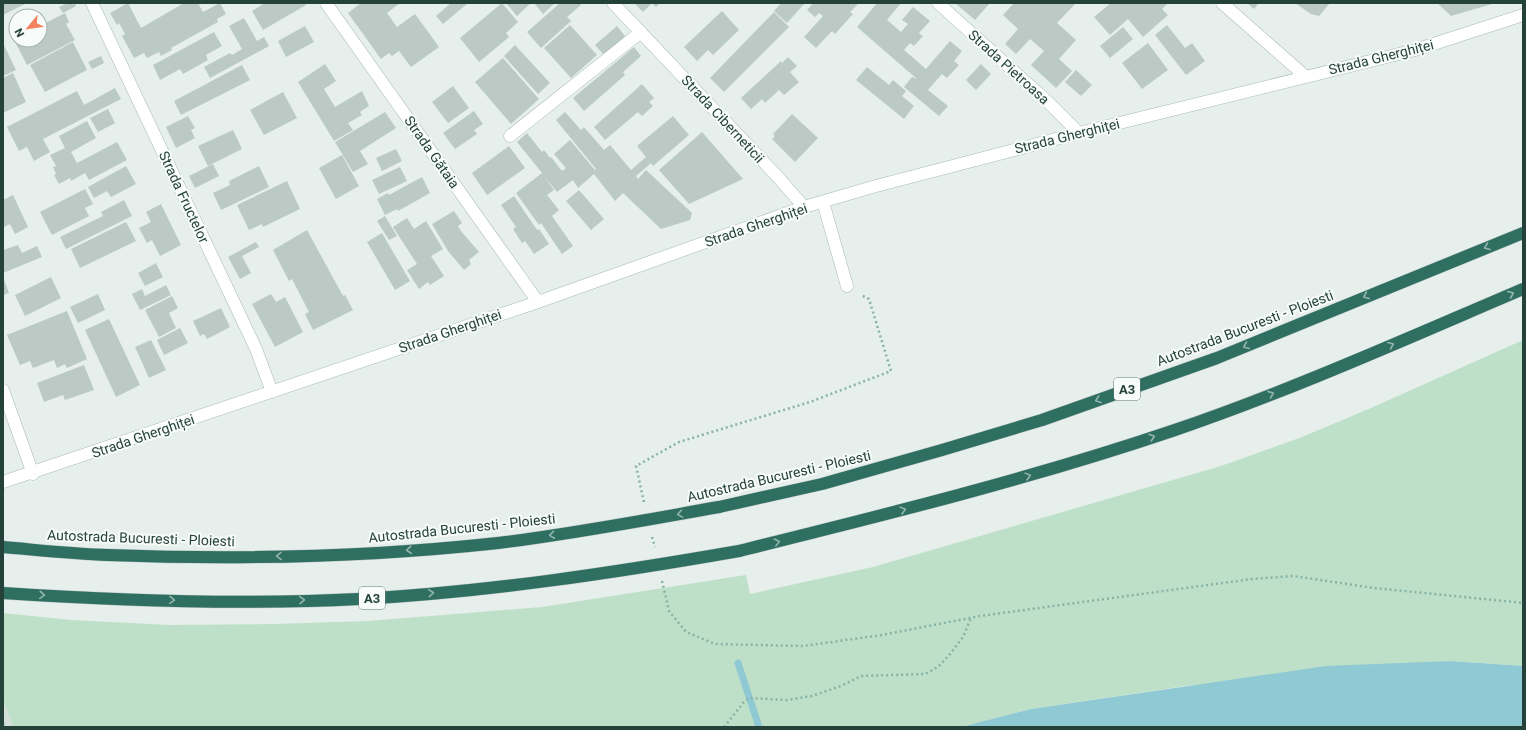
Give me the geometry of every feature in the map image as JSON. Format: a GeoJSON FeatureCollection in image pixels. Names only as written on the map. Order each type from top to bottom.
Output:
{"type":"FeatureCollection","features":[{"type":"Feature","properties":{"kind":"highway","name":"Autostrada Bucuresti - Ploiesti"},"geometry":{"type":"LineString","coordinates":[[3,547],[107,555],[234,557],[370,554],[498,543],[607,527],[719,507],[822,484],[1042,420],[1216,358],[1523,233]]}},
{"type":"Feature","properties":{"kind":"highway","name":"A3"},"geometry":{"type":"LineString","coordinates":[[3,593],[83,598],[229,602],[360,599],[516,585],[636,569],[739,551],[891,514],[1049,470],[1172,431],[1235,408],[1523,289]]}},
{"type":"Feature","properties":{"kind":"street","name":"Strada Fructelor"},"geometry":{"type":"LineString","coordinates":[[92,3],[256,349],[272,392]]}},
{"type":"Feature","properties":{"kind":"street","name":"Strada Gătaia"},"geometry":{"type":"LineString","coordinates":[[326,3],[538,302]]}},
{"type":"Feature","properties":{"kind":"street","name":"Strada Ciberneticii"},"geometry":{"type":"LineString","coordinates":[[613,3],[777,176],[804,207]]}},
{"type":"Feature","properties":{"kind":"street","name":"Strada Pietroasa"},"geometry":{"type":"LineString","coordinates":[[938,3],[1049,103],[1079,133]]}},
{"type":"Feature","properties":{"kind":"street"},"geometry":{"type":"LineString","coordinates":[[1222,3],[1305,76]]}},
{"type":"Feature","properties":{"kind":"street","name":"Strada Gherghiței"},"geometry":{"type":"LineString","coordinates":[[3,482],[33,474],[538,302],[804,207],[876,186],[1079,133],[1415,50],[1523,15]]}},
{"type":"Feature","properties":{"kind":"street"},"geometry":{"type":"LineString","coordinates":[[510,136],[641,32]]}},
{"type":"Feature","properties":{"kind":"street"},"geometry":{"type":"LineString","coordinates":[[823,202],[847,286]]}},
{"type":"Feature","properties":{"kind":"street"},"geometry":{"type":"LineString","coordinates":[[3,390],[33,474]]}},
{"type":"Feature","properties":{"kind":"path"},"geometry":{"type":"LineString","coordinates":[[644,504],[636,466],[673,446],[810,402],[892,371],[869,299],[847,286]]}},
{"type":"Feature","properties":{"kind":"path"},"geometry":{"type":"LineString","coordinates":[[652,534],[655,550]]}},
{"type":"Feature","properties":{"kind":"path"},"geometry":{"type":"LineString","coordinates":[[662,580],[669,611],[686,632],[715,644],[803,646],[882,635],[971,618],[1252,579],[1293,576],[1374,588],[1523,603]]}},
{"type":"Feature","properties":{"kind":"path"},"geometry":{"type":"LineString","coordinates":[[724,727],[744,702],[750,698],[787,700],[812,696],[841,686],[861,676],[925,674],[938,667],[951,653],[963,637],[971,618]]}},
{"type":"Feature","properties":{"kind":"path"},"geometry":{"type":"LineString","coordinates":[[3,723],[5,727]]}},
{"type":"Feature","properties":{"kind":"shaded area"},"geometry":{"type":"Polygon","coordinates":[[[3,699],[13,727],[3,727],[3,699]]]}},
{"type":"Feature","properties":{"kind":"green space"},"geometry":{"type":"Polygon","coordinates":[[[1523,340],[1523,666],[1451,661],[1185,686],[1031,709],[961,727],[13,727],[3,699],[3,613],[71,620],[170,625],[369,621],[542,607],[746,575],[750,594],[873,567],[1221,466],[1302,437],[1523,340]]]}},
{"type":"Feature","properties":{"kind":"water"},"geometry":{"type":"Polygon","coordinates":[[[1451,661],[1523,666],[1523,727],[961,727],[1031,709],[1326,666],[1451,661]]]}},
{"type":"Feature","properties":{"kind":"building"},"geometry":{"type":"Polygon","coordinates":[[[3,3],[27,3],[17,8],[8,8],[8,12],[3,15],[3,3]]]}},
{"type":"Feature","properties":{"kind":"building"},"geometry":{"type":"Polygon","coordinates":[[[68,3],[75,3],[76,6],[63,13],[59,7],[68,3]]]}},
{"type":"Feature","properties":{"kind":"building"},"geometry":{"type":"Polygon","coordinates":[[[128,3],[141,28],[184,3],[198,3],[203,12],[220,3],[226,14],[217,19],[218,22],[171,48],[172,50],[161,56],[159,52],[147,58],[144,53],[134,58],[122,36],[125,34],[119,23],[117,25],[110,13],[128,3]]]}},
{"type":"Feature","properties":{"kind":"building"},"geometry":{"type":"Polygon","coordinates":[[[265,3],[305,3],[306,5],[263,30],[252,11],[265,3]]]}},
{"type":"Feature","properties":{"kind":"building"},"geometry":{"type":"Polygon","coordinates":[[[361,3],[400,3],[387,13],[397,27],[415,14],[439,47],[411,67],[399,51],[392,56],[389,53],[381,59],[348,13],[361,3]]]}},
{"type":"Feature","properties":{"kind":"building"},"geometry":{"type":"Polygon","coordinates":[[[451,3],[468,3],[443,24],[436,16],[451,3]]]}},
{"type":"Feature","properties":{"kind":"building"},"geometry":{"type":"Polygon","coordinates":[[[502,3],[518,22],[506,33],[509,37],[479,62],[460,38],[502,3]]]}},
{"type":"Feature","properties":{"kind":"building"},"geometry":{"type":"Polygon","coordinates":[[[506,3],[531,3],[517,16],[506,3]]]}},
{"type":"Feature","properties":{"kind":"building"},"geometry":{"type":"Polygon","coordinates":[[[534,3],[555,3],[543,14],[534,3]]]}},
{"type":"Feature","properties":{"kind":"building"},"geometry":{"type":"Polygon","coordinates":[[[560,3],[579,3],[581,5],[567,17],[571,21],[541,48],[527,32],[560,3]]]}},
{"type":"Feature","properties":{"kind":"building"},"geometry":{"type":"Polygon","coordinates":[[[634,3],[652,3],[643,12],[634,3]]]}},
{"type":"Feature","properties":{"kind":"building"},"geometry":{"type":"Polygon","coordinates":[[[652,3],[660,3],[656,7],[652,3]]]}},
{"type":"Feature","properties":{"kind":"building"},"geometry":{"type":"Polygon","coordinates":[[[781,3],[805,3],[787,23],[774,11],[781,3]]]}},
{"type":"Feature","properties":{"kind":"building"},"geometry":{"type":"Polygon","coordinates":[[[813,3],[859,3],[850,12],[853,14],[835,34],[832,31],[816,48],[804,37],[823,16],[819,13],[815,17],[807,10],[813,3]]]}},
{"type":"Feature","properties":{"kind":"building"},"geometry":{"type":"Polygon","coordinates":[[[877,3],[901,3],[887,20],[901,32],[908,24],[902,20],[913,7],[930,21],[919,33],[923,36],[914,46],[910,43],[904,50],[926,69],[950,41],[962,51],[954,61],[959,65],[947,78],[942,74],[928,90],[948,106],[939,116],[904,87],[912,77],[917,79],[857,27],[877,3]]]}},
{"type":"Feature","properties":{"kind":"building"},"geometry":{"type":"Polygon","coordinates":[[[955,3],[990,3],[975,20],[955,3]]]}},
{"type":"Feature","properties":{"kind":"building"},"geometry":{"type":"Polygon","coordinates":[[[1014,3],[1076,3],[1057,23],[1076,40],[1059,59],[1072,71],[1056,88],[1031,65],[1044,51],[1030,39],[1016,54],[1005,44],[1018,29],[1003,15],[1014,3]]]}},
{"type":"Feature","properties":{"kind":"building"},"geometry":{"type":"Polygon","coordinates":[[[1111,3],[1168,3],[1162,9],[1168,15],[1143,37],[1128,19],[1110,35],[1094,17],[1111,3]]]}},
{"type":"Feature","properties":{"kind":"building"},"geometry":{"type":"Polygon","coordinates":[[[1247,3],[1259,3],[1254,9],[1247,3]]]}},
{"type":"Feature","properties":{"kind":"building"},"geometry":{"type":"Polygon","coordinates":[[[1295,3],[1330,3],[1319,16],[1311,14],[1295,3]]]}},
{"type":"Feature","properties":{"kind":"building"},"geometry":{"type":"Polygon","coordinates":[[[1437,3],[1492,3],[1492,4],[1451,16],[1437,3]]]}},
{"type":"Feature","properties":{"kind":"building"},"geometry":{"type":"Polygon","coordinates":[[[722,11],[739,30],[713,55],[708,50],[697,61],[684,47],[722,11]]]}},
{"type":"Feature","properties":{"kind":"building"},"geometry":{"type":"Polygon","coordinates":[[[774,12],[789,27],[724,92],[710,78],[774,12]]]}},
{"type":"Feature","properties":{"kind":"building"},"geometry":{"type":"Polygon","coordinates":[[[65,13],[69,22],[66,24],[75,40],[27,65],[18,48],[48,48],[48,22],[65,13]]]}},
{"type":"Feature","properties":{"kind":"building"},"geometry":{"type":"Polygon","coordinates":[[[244,18],[257,41],[264,37],[269,46],[210,78],[204,67],[230,53],[232,55],[242,49],[229,26],[244,18]]]}},
{"type":"Feature","properties":{"kind":"building"},"geometry":{"type":"Polygon","coordinates":[[[570,25],[597,55],[571,78],[544,48],[570,25]]]}},
{"type":"Feature","properties":{"kind":"building"},"geometry":{"type":"Polygon","coordinates":[[[1167,25],[1185,48],[1192,43],[1205,61],[1186,75],[1155,35],[1167,25]]]}},
{"type":"Feature","properties":{"kind":"building"},"geometry":{"type":"Polygon","coordinates":[[[305,26],[314,42],[286,57],[278,41],[305,26]]]}},
{"type":"Feature","properties":{"kind":"building"},"geometry":{"type":"Polygon","coordinates":[[[617,26],[625,36],[604,55],[595,45],[617,26]]]}},
{"type":"Feature","properties":{"kind":"building"},"geometry":{"type":"Polygon","coordinates":[[[1123,27],[1133,39],[1110,58],[1100,46],[1123,27]]]}},
{"type":"Feature","properties":{"kind":"building"},"geometry":{"type":"Polygon","coordinates":[[[214,32],[222,46],[206,55],[208,60],[183,74],[180,69],[160,80],[153,65],[214,32]]]}},
{"type":"Feature","properties":{"kind":"building"},"geometry":{"type":"Polygon","coordinates":[[[73,42],[87,70],[45,92],[30,65],[73,42]]]}},
{"type":"Feature","properties":{"kind":"building"},"geometry":{"type":"Polygon","coordinates":[[[3,43],[16,70],[3,76],[3,43]]]}},
{"type":"Feature","properties":{"kind":"building"},"geometry":{"type":"Polygon","coordinates":[[[1148,43],[1168,70],[1142,89],[1122,63],[1148,43]]]}},
{"type":"Feature","properties":{"kind":"building"},"geometry":{"type":"Polygon","coordinates":[[[515,45],[550,83],[538,94],[504,56],[515,45]]]}},
{"type":"Feature","properties":{"kind":"building"},"geometry":{"type":"Polygon","coordinates":[[[634,47],[641,56],[623,72],[625,75],[584,111],[573,98],[634,47]]]}},
{"type":"Feature","properties":{"kind":"building"},"geometry":{"type":"Polygon","coordinates":[[[101,56],[104,63],[92,69],[88,62],[101,56]]]}},
{"type":"Feature","properties":{"kind":"building"},"geometry":{"type":"Polygon","coordinates":[[[788,57],[797,66],[790,72],[799,82],[784,95],[779,90],[765,103],[762,99],[751,109],[741,98],[781,61],[782,63],[788,57]]]}},
{"type":"Feature","properties":{"kind":"building"},"geometry":{"type":"Polygon","coordinates":[[[503,58],[539,99],[511,124],[475,82],[503,58]]]}},
{"type":"Feature","properties":{"kind":"building"},"geometry":{"type":"Polygon","coordinates":[[[325,64],[336,81],[324,89],[335,107],[362,91],[369,106],[360,112],[362,115],[348,123],[353,130],[334,141],[298,82],[325,64]]]}},
{"type":"Feature","properties":{"kind":"building"},"geometry":{"type":"Polygon","coordinates":[[[981,64],[991,74],[976,90],[966,80],[981,64]]]}},
{"type":"Feature","properties":{"kind":"building"},"geometry":{"type":"Polygon","coordinates":[[[242,65],[250,80],[181,115],[174,101],[242,65]]]}},
{"type":"Feature","properties":{"kind":"building"},"geometry":{"type":"Polygon","coordinates":[[[867,67],[889,85],[893,80],[906,91],[902,96],[914,106],[904,119],[856,80],[867,67]]]}},
{"type":"Feature","properties":{"kind":"building"},"geometry":{"type":"Polygon","coordinates":[[[1076,70],[1092,85],[1081,96],[1065,82],[1076,70]]]}},
{"type":"Feature","properties":{"kind":"building"},"geometry":{"type":"Polygon","coordinates":[[[13,73],[26,102],[3,113],[3,78],[13,73]]]}},
{"type":"Feature","properties":{"kind":"building"},"geometry":{"type":"Polygon","coordinates":[[[642,84],[654,98],[649,102],[653,106],[642,116],[638,112],[605,140],[594,127],[642,84]]]}},
{"type":"Feature","properties":{"kind":"building"},"geometry":{"type":"Polygon","coordinates":[[[453,86],[469,108],[448,123],[432,102],[453,86]]]}},
{"type":"Feature","properties":{"kind":"building"},"geometry":{"type":"Polygon","coordinates":[[[115,88],[121,99],[43,139],[50,152],[34,161],[27,147],[19,151],[7,127],[77,91],[84,105],[115,88]]]}},
{"type":"Feature","properties":{"kind":"building"},"geometry":{"type":"Polygon","coordinates":[[[283,92],[297,118],[264,135],[250,110],[283,92]]]}},
{"type":"Feature","properties":{"kind":"building"},"geometry":{"type":"Polygon","coordinates":[[[108,109],[115,123],[98,132],[90,118],[108,109]]]}},
{"type":"Feature","properties":{"kind":"building"},"geometry":{"type":"Polygon","coordinates":[[[474,111],[483,124],[474,130],[477,134],[455,149],[443,133],[474,111]]]}},
{"type":"Feature","properties":{"kind":"building"},"geometry":{"type":"Polygon","coordinates":[[[385,112],[396,128],[360,151],[368,164],[353,172],[335,142],[385,112]]]}},
{"type":"Feature","properties":{"kind":"building"},"geometry":{"type":"Polygon","coordinates":[[[565,112],[581,130],[584,127],[604,150],[610,145],[631,170],[646,157],[637,146],[673,116],[689,135],[653,166],[651,163],[636,176],[638,179],[646,170],[692,213],[690,220],[661,229],[623,193],[615,201],[594,174],[578,188],[573,180],[557,192],[544,176],[554,190],[547,195],[559,210],[552,216],[573,246],[562,254],[541,223],[539,225],[516,193],[542,173],[517,142],[527,133],[542,152],[544,150],[562,171],[566,168],[554,154],[570,140],[595,170],[596,169],[556,120],[565,112]]]}},
{"type":"Feature","properties":{"kind":"building"},"geometry":{"type":"Polygon","coordinates":[[[792,114],[818,138],[795,162],[772,139],[775,136],[773,134],[792,114]]]}},
{"type":"Feature","properties":{"kind":"building"},"geometry":{"type":"Polygon","coordinates":[[[188,116],[195,128],[191,130],[195,138],[176,148],[166,127],[188,116]]]}},
{"type":"Feature","properties":{"kind":"building"},"geometry":{"type":"Polygon","coordinates":[[[87,121],[96,138],[71,152],[77,163],[117,142],[127,160],[89,180],[85,173],[71,181],[70,178],[59,184],[54,175],[56,174],[53,167],[56,166],[50,155],[65,148],[59,136],[87,121]]]}},
{"type":"Feature","properties":{"kind":"building"},"geometry":{"type":"Polygon","coordinates":[[[233,130],[242,149],[208,166],[198,146],[233,130]]]}},
{"type":"Feature","properties":{"kind":"building"},"geometry":{"type":"Polygon","coordinates":[[[702,132],[743,179],[689,204],[659,170],[702,132]]]}},
{"type":"Feature","properties":{"kind":"building"},"geometry":{"type":"Polygon","coordinates":[[[509,146],[525,168],[487,195],[472,173],[509,146]]]}},
{"type":"Feature","properties":{"kind":"building"},"geometry":{"type":"Polygon","coordinates":[[[396,149],[402,161],[382,171],[376,158],[396,149]]]}},
{"type":"Feature","properties":{"kind":"building"},"geometry":{"type":"Polygon","coordinates":[[[342,155],[359,186],[336,199],[319,168],[342,155]]]}},
{"type":"Feature","properties":{"kind":"building"},"geometry":{"type":"Polygon","coordinates":[[[213,164],[219,176],[195,188],[189,176],[213,164]]]}},
{"type":"Feature","properties":{"kind":"building"},"geometry":{"type":"Polygon","coordinates":[[[126,166],[136,184],[111,197],[107,191],[94,198],[88,187],[126,166]]]}},
{"type":"Feature","properties":{"kind":"building"},"geometry":{"type":"Polygon","coordinates":[[[259,166],[269,187],[221,210],[213,193],[230,185],[229,181],[259,166]]]}},
{"type":"Feature","properties":{"kind":"building"},"geometry":{"type":"Polygon","coordinates":[[[400,167],[407,181],[379,194],[372,180],[400,167]]]}},
{"type":"Feature","properties":{"kind":"building"},"geometry":{"type":"Polygon","coordinates":[[[422,177],[430,193],[398,211],[397,209],[385,215],[377,199],[388,193],[389,195],[422,177]]]}},
{"type":"Feature","properties":{"kind":"building"},"geometry":{"type":"Polygon","coordinates":[[[287,181],[300,209],[263,227],[262,224],[249,230],[237,205],[287,181]]]}},
{"type":"Feature","properties":{"kind":"building"},"geometry":{"type":"Polygon","coordinates":[[[85,189],[93,204],[85,208],[89,216],[52,235],[40,212],[85,189]]]}},
{"type":"Feature","properties":{"kind":"building"},"geometry":{"type":"Polygon","coordinates":[[[579,190],[604,219],[591,230],[566,201],[579,190]]]}},
{"type":"Feature","properties":{"kind":"building"},"geometry":{"type":"Polygon","coordinates":[[[13,195],[28,227],[15,234],[10,224],[4,227],[3,225],[3,200],[13,195]]]}},
{"type":"Feature","properties":{"kind":"building"},"geometry":{"type":"Polygon","coordinates":[[[514,196],[537,230],[539,229],[549,244],[534,254],[525,241],[522,243],[513,229],[516,227],[501,205],[514,196]]]}},
{"type":"Feature","properties":{"kind":"building"},"geometry":{"type":"Polygon","coordinates":[[[124,200],[132,216],[66,249],[60,237],[103,216],[101,212],[124,200]]]}},
{"type":"Feature","properties":{"kind":"building"},"geometry":{"type":"Polygon","coordinates":[[[161,204],[181,245],[160,256],[152,240],[147,243],[139,228],[151,222],[146,212],[161,204]]]}},
{"type":"Feature","properties":{"kind":"building"},"geometry":{"type":"Polygon","coordinates":[[[454,211],[462,223],[458,226],[461,231],[479,252],[469,260],[471,264],[464,270],[448,251],[432,224],[454,211]]]}},
{"type":"Feature","properties":{"kind":"building"},"geometry":{"type":"Polygon","coordinates":[[[385,216],[397,236],[389,240],[377,221],[385,216]]]}},
{"type":"Feature","properties":{"kind":"building"},"geometry":{"type":"Polygon","coordinates":[[[407,218],[414,229],[426,221],[443,249],[431,256],[444,276],[430,285],[428,282],[419,289],[407,270],[417,264],[393,227],[407,218]]]}},
{"type":"Feature","properties":{"kind":"building"},"geometry":{"type":"Polygon","coordinates":[[[126,222],[136,241],[80,268],[71,249],[126,222]]]}},
{"type":"Feature","properties":{"kind":"building"},"geometry":{"type":"Polygon","coordinates":[[[307,230],[343,296],[345,295],[353,310],[313,330],[305,314],[309,312],[292,279],[289,281],[273,250],[307,230]]]}},
{"type":"Feature","properties":{"kind":"building"},"geometry":{"type":"Polygon","coordinates":[[[382,233],[410,281],[395,290],[367,242],[382,233]]]}},
{"type":"Feature","properties":{"kind":"building"},"geometry":{"type":"Polygon","coordinates":[[[256,242],[259,247],[242,256],[251,273],[240,279],[228,257],[256,242]]]}},
{"type":"Feature","properties":{"kind":"building"},"geometry":{"type":"Polygon","coordinates":[[[18,245],[22,253],[37,246],[42,257],[3,273],[3,250],[18,245]]]}},
{"type":"Feature","properties":{"kind":"building"},"geometry":{"type":"Polygon","coordinates":[[[156,263],[163,277],[145,286],[138,273],[156,263]]]}},
{"type":"Feature","properties":{"kind":"building"},"geometry":{"type":"Polygon","coordinates":[[[3,277],[9,293],[3,295],[3,277]]]}},
{"type":"Feature","properties":{"kind":"building"},"geometry":{"type":"Polygon","coordinates":[[[51,277],[61,298],[25,316],[15,295],[51,277]]]}},
{"type":"Feature","properties":{"kind":"building"},"geometry":{"type":"Polygon","coordinates":[[[166,285],[171,295],[140,310],[132,294],[142,289],[145,296],[166,285]]]}},
{"type":"Feature","properties":{"kind":"building"},"geometry":{"type":"Polygon","coordinates":[[[98,294],[105,310],[78,323],[70,307],[98,294]]]}},
{"type":"Feature","properties":{"kind":"building"},"geometry":{"type":"Polygon","coordinates":[[[271,294],[276,302],[285,297],[303,332],[275,347],[252,304],[271,294]]]}},
{"type":"Feature","properties":{"kind":"building"},"geometry":{"type":"Polygon","coordinates":[[[172,296],[178,308],[169,313],[176,328],[159,337],[145,310],[172,296]]]}},
{"type":"Feature","properties":{"kind":"building"},"geometry":{"type":"Polygon","coordinates":[[[221,308],[230,327],[207,339],[204,334],[200,336],[193,321],[221,308]]]}},
{"type":"Feature","properties":{"kind":"building"},"geometry":{"type":"Polygon","coordinates":[[[67,311],[87,359],[67,368],[65,364],[57,368],[54,360],[33,368],[30,361],[20,365],[7,335],[67,311]]]}},
{"type":"Feature","properties":{"kind":"building"},"geometry":{"type":"Polygon","coordinates":[[[109,319],[140,385],[116,397],[85,330],[109,319]]]}},
{"type":"Feature","properties":{"kind":"building"},"geometry":{"type":"Polygon","coordinates":[[[180,328],[188,343],[164,355],[157,340],[180,328]]]}},
{"type":"Feature","properties":{"kind":"building"},"geometry":{"type":"Polygon","coordinates":[[[151,340],[166,370],[149,378],[135,347],[151,340]]]}},
{"type":"Feature","properties":{"kind":"building"},"geometry":{"type":"Polygon","coordinates":[[[84,365],[94,390],[65,400],[63,395],[44,402],[37,383],[84,365]]]}},
{"type":"Feature","properties":{"kind":"waterway"},"geometry":{"type":"LineString","coordinates":[[738,663],[759,727]]}}]}
